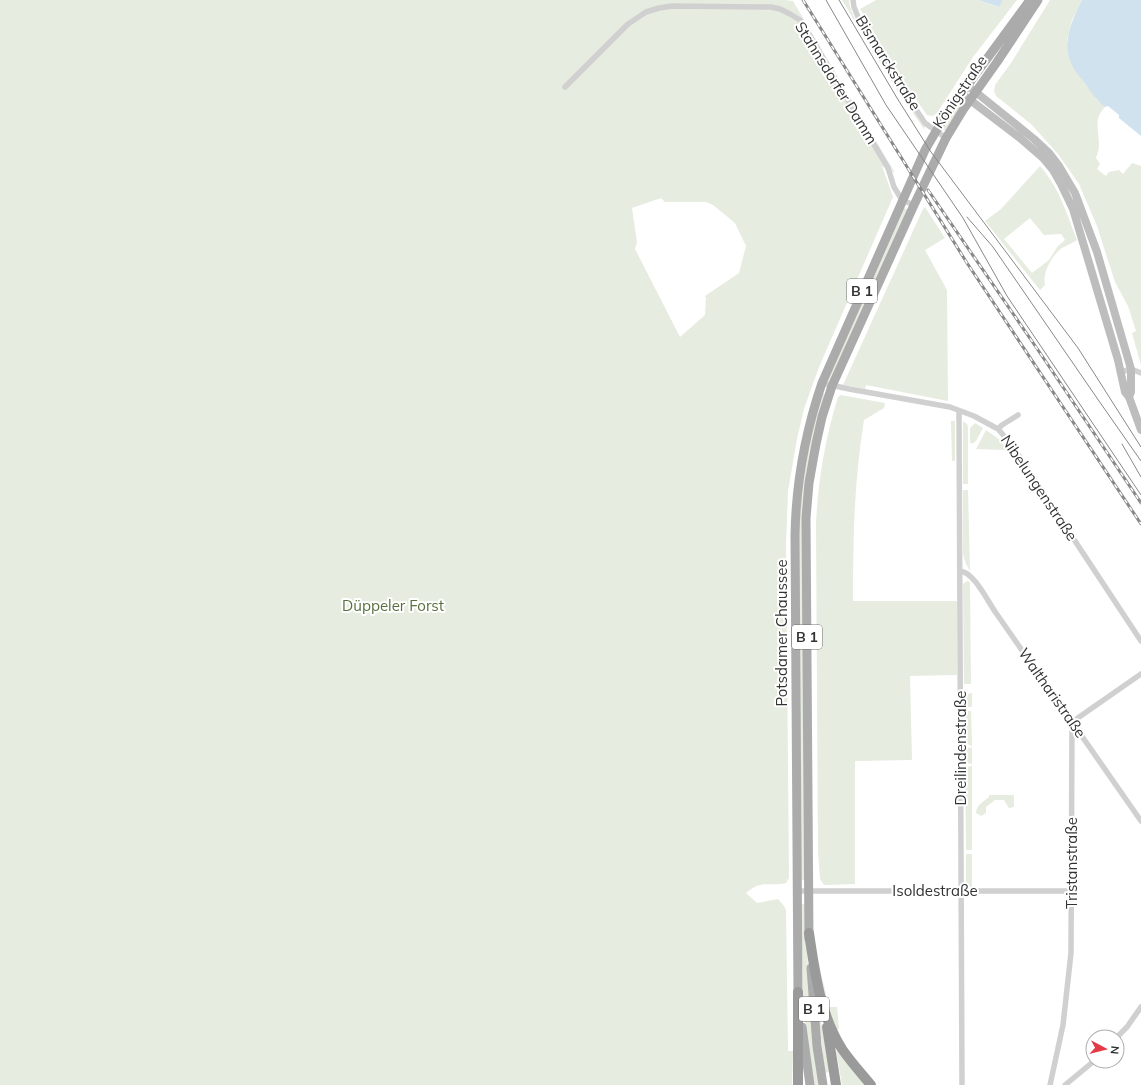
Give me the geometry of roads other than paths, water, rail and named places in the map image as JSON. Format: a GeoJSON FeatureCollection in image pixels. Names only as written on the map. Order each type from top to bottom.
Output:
{"type":"FeatureCollection","features":[{"type":"Feature","properties":{"kind":"highway"},"geometry":{"type":"LineString","coordinates":[[809,933],[836,1085]]}},
{"type":"Feature","properties":{"kind":"highway"},"geometry":{"type":"LineString","coordinates":[[798,992],[798,1083]]}},
{"type":"Feature","properties":{"kind":"highway"},"geometry":{"type":"LineString","coordinates":[[824,1011],[841,1048],[871,1085]]}},
{"type":"Feature","properties":{"kind":"main road","name":"Königstraße"},"geometry":{"type":"LineString","coordinates":[[902,200],[935,131],[961,93],[1030,0]]}},
{"type":"Feature","properties":{"kind":"main road","name":"Königstraße"},"geometry":{"type":"LineString","coordinates":[[914,205],[946,138],[970,100],[1013,40],[1038,0]]}},
{"type":"Feature","properties":{"kind":"main road"},"geometry":{"type":"LineString","coordinates":[[967,85],[995,106],[1049,153],[1059,166],[1075,193],[1089,230],[1131,369],[1132,392],[1129,397]]}},
{"type":"Feature","properties":{"kind":"main road"},"geometry":{"type":"LineString","coordinates":[[961,93],[1039,154],[1053,170],[1068,196],[1121,372],[1125,392],[1129,397],[1141,430]]}},
{"type":"Feature","properties":{"kind":"main road"},"geometry":{"type":"LineString","coordinates":[[989,114],[995,106]]}},
{"type":"Feature","properties":{"kind":"main road","name":"Potsdamer Chaussee"},"geometry":{"type":"LineString","coordinates":[[810,1085],[798,992],[796,517],[800,467],[812,414],[822,383],[902,200]]}},
{"type":"Feature","properties":{"kind":"main road","name":"Potsdamer Chaussee"},"geometry":{"type":"LineString","coordinates":[[823,1085],[812,996],[809,933],[806,518],[809,483],[814,450],[822,417],[832,386],[914,205]]}},
{"type":"Feature","properties":{"kind":"main road"},"geometry":{"type":"LineString","coordinates":[[1080,232],[1089,230]]}},
{"type":"Feature","properties":{"kind":"street","name":"Bismarckstraße"},"geometry":{"type":"LineString","coordinates":[[853,0],[858,16],[890,71],[925,123],[946,138]]}},
{"type":"Feature","properties":{"kind":"street","name":"Stahnsdorfer Damm"},"geometry":{"type":"LineString","coordinates":[[565,87],[628,24],[646,12],[672,6],[763,7],[780,9],[800,20],[804,26],[888,168],[894,188],[902,200]]}},
{"type":"Feature","properties":{"kind":"street"},"geometry":{"type":"LineString","coordinates":[[902,200],[914,205]]}},
{"type":"Feature","properties":{"kind":"street"},"geometry":{"type":"LineString","coordinates":[[1121,372],[1131,369],[1141,373]]}},
{"type":"Feature","properties":{"kind":"street","name":"Nibelungenstraße"},"geometry":{"type":"LineString","coordinates":[[822,383],[950,407],[974,416],[998,429],[1012,444],[1141,641]]}},
{"type":"Feature","properties":{"kind":"street","name":"Dreilindenstraße"},"geometry":{"type":"LineString","coordinates":[[959,410],[962,1085]]}},
{"type":"Feature","properties":{"kind":"street"},"geometry":{"type":"LineString","coordinates":[[998,429],[1018,415]]}},
{"type":"Feature","properties":{"kind":"street","name":"Waltharistraße"},"geometry":{"type":"LineString","coordinates":[[960,570],[964,571],[974,580],[1141,821]]}},
{"type":"Feature","properties":{"kind":"street"},"geometry":{"type":"LineString","coordinates":[[1072,722],[1141,674]]}},
{"type":"Feature","properties":{"kind":"street","name":"Tristanstraße"},"geometry":{"type":"LineString","coordinates":[[1050,1085],[1060,1043],[1067,998],[1071,947],[1072,722]]}},
{"type":"Feature","properties":{"kind":"street","name":"Isoldestraße"},"geometry":{"type":"LineString","coordinates":[[798,891],[1072,891]]}},
{"type":"Feature","properties":{"kind":"street"},"geometry":{"type":"LineString","coordinates":[[1125,1029],[1141,1007]]}},
{"type":"Feature","properties":{"kind":"street"},"geometry":{"type":"LineString","coordinates":[[1065,1085],[1085,1068]]}},
{"type":"Feature","properties":{"kind":"water"},"geometry":{"type":"Polygon","coordinates":[[[978,0],[1003,0],[999,7],[978,0]]]}},
{"type":"Feature","properties":{"kind":"water"},"geometry":{"type":"Polygon","coordinates":[[[1082,0],[1141,0],[1141,136],[1119,118],[1119,115],[1108,106],[1105,107],[1099,102],[1072,65],[1068,48],[1069,32],[1082,0]]]}},
{"type":"Feature","properties":{"kind":"tram line"},"geometry":{"type":"LineString","coordinates":[[826,0],[886,105],[963,218],[1007,296],[1141,495]]}},
{"type":"Feature","properties":{"kind":"tram line"},"geometry":{"type":"LineString","coordinates":[[839,0],[931,152],[1078,348],[1141,447]]}},
{"type":"Feature","properties":{"kind":"tram line"},"geometry":{"type":"LineString","coordinates":[[967,217],[993,247],[1141,461]]}},
{"type":"Feature","properties":{"kind":"tram line"},"geometry":{"type":"LineString","coordinates":[[1122,444],[1141,477]]}},
{"type":"Feature","properties":{"kind":"railway"},"geometry":{"type":"LineString","coordinates":[[803,0],[967,263],[1141,524]]}},
{"type":"Feature","properties":{"kind":"railway"},"geometry":{"type":"LineString","coordinates":[[928,190],[1141,503]]}},
{"type":"Feature","properties":{"kind":"park label","name":"Düppeler Forst"},"geometry":{"type":"Point","coordinates":[393,606]}}]}
